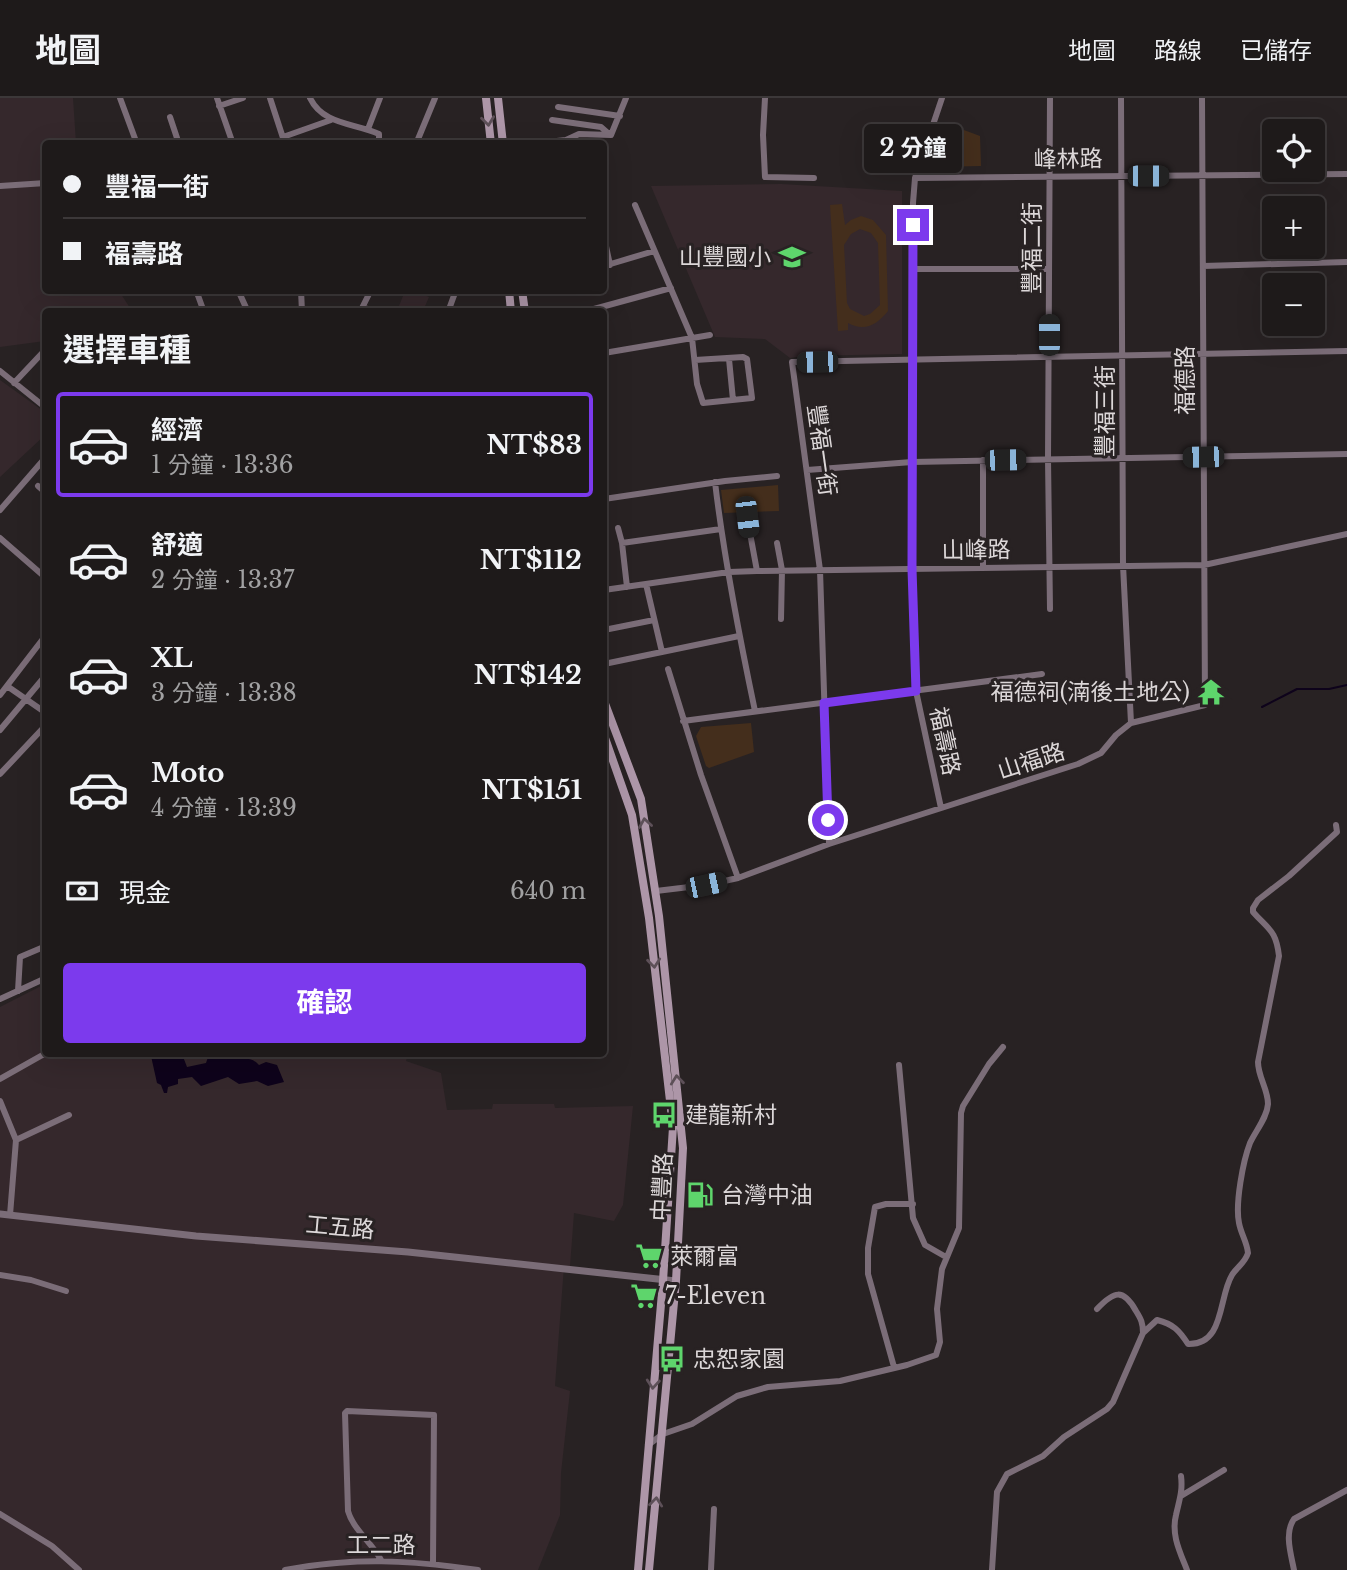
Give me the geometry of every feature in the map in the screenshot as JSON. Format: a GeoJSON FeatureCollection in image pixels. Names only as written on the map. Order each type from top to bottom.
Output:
{"type":"FeatureCollection","features":[{"type":"Feature","properties":{"kind":"main road"},"geometry":{"type":"LineString","coordinates":[[486,98],[491,140]]}},
{"type":"Feature","properties":{"kind":"main road"},"geometry":{"type":"LineString","coordinates":[[498,98],[503,140]]}},
{"type":"Feature","properties":{"kind":"main road","name":"中豐路"},"geometry":{"type":"LineString","coordinates":[[607,709],[641,799],[656,891],[684,1148],[677,1282],[649,1570]]}},
{"type":"Feature","properties":{"kind":"main road","name":"中豐路"},"geometry":{"type":"LineString","coordinates":[[607,744],[632,815],[649,918],[673,1127],[663,1281],[638,1570]]}},
{"type":"Feature","properties":{"kind":"main road"},"geometry":{"type":"LineString","coordinates":[[671,1173],[681,1174]]}},
{"type":"Feature","properties":{"kind":"street"},"geometry":{"type":"LineString","coordinates":[[120,98],[136,140]]}},
{"type":"Feature","properties":{"kind":"street"},"geometry":{"type":"LineString","coordinates":[[217,98],[232,140]]}},
{"type":"Feature","properties":{"kind":"street"},"geometry":{"type":"LineString","coordinates":[[219,106],[243,98]]}},
{"type":"Feature","properties":{"kind":"street"},"geometry":{"type":"LineString","coordinates":[[270,98],[284,140],[331,120]]}},
{"type":"Feature","properties":{"kind":"street"},"geometry":{"type":"LineString","coordinates":[[310,98],[314,106],[331,120],[368,129],[379,134],[379,140]]}},
{"type":"Feature","properties":{"kind":"street"},"geometry":{"type":"LineString","coordinates":[[368,129],[380,98]]}},
{"type":"Feature","properties":{"kind":"street"},"geometry":{"type":"LineString","coordinates":[[418,140],[435,98]]}},
{"type":"Feature","properties":{"kind":"street"},"geometry":{"type":"LineString","coordinates":[[611,135],[626,98]]}},
{"type":"Feature","properties":{"kind":"street"},"geometry":{"type":"LineString","coordinates":[[765,98],[765,177],[814,178]]}},
{"type":"Feature","properties":{"kind":"street","name":"福壽路"},"geometry":{"type":"LineString","coordinates":[[941,808],[916,691],[912,462],[915,178],[942,98]]}},
{"type":"Feature","properties":{"kind":"street","name":"豐福二街"},"geometry":{"type":"LineString","coordinates":[[1050,98],[1050,609]]}},
{"type":"Feature","properties":{"kind":"street","name":"豐福三街"},"geometry":{"type":"LineString","coordinates":[[1121,98],[1123,565],[1131,723]]}},
{"type":"Feature","properties":{"kind":"street","name":"福德路"},"geometry":{"type":"LineString","coordinates":[[1202,98],[1205,705]]}},
{"type":"Feature","properties":{"kind":"street"},"geometry":{"type":"LineString","coordinates":[[558,107],[620,116]]}},
{"type":"Feature","properties":{"kind":"street"},"geometry":{"type":"LineString","coordinates":[[170,117],[178,140]]}},
{"type":"Feature","properties":{"kind":"street"},"geometry":{"type":"LineString","coordinates":[[552,120],[601,127],[611,135]]}},
{"type":"Feature","properties":{"kind":"street"},"geometry":{"type":"LineString","coordinates":[[556,140],[579,134],[611,135]]}},
{"type":"Feature","properties":{"kind":"street"},"geometry":{"type":"LineString","coordinates":[[569,138],[574,140]]}},
{"type":"Feature","properties":{"kind":"street","name":"峰林路"},"geometry":{"type":"LineString","coordinates":[[915,178],[1347,174]]}},
{"type":"Feature","properties":{"kind":"street"},"geometry":{"type":"LineString","coordinates":[[0,186],[42,183]]}},
{"type":"Feature","properties":{"kind":"street"},"geometry":{"type":"LineString","coordinates":[[635,205],[692,338],[697,384],[703,404],[752,398],[747,359],[695,360]]}},
{"type":"Feature","properties":{"kind":"street"},"geometry":{"type":"LineString","coordinates":[[607,265],[654,251]]}},
{"type":"Feature","properties":{"kind":"street"},"geometry":{"type":"LineString","coordinates":[[1203,266],[1347,262]]}},
{"type":"Feature","properties":{"kind":"street"},"geometry":{"type":"LineString","coordinates":[[913,269],[1049,269]]}},
{"type":"Feature","properties":{"kind":"street"},"geometry":{"type":"LineString","coordinates":[[598,308],[671,288]]}},
{"type":"Feature","properties":{"kind":"street"},"geometry":{"type":"LineString","coordinates":[[607,352],[710,335]]}},
{"type":"Feature","properties":{"kind":"street","name":"豐福一街"},"geometry":{"type":"LineString","coordinates":[[829,844],[820,570],[792,362],[1347,351]]}},
{"type":"Feature","properties":{"kind":"street"},"geometry":{"type":"LineString","coordinates":[[14,383],[42,353]]}},
{"type":"Feature","properties":{"kind":"street"},"geometry":{"type":"LineString","coordinates":[[729,359],[733,400]]}},
{"type":"Feature","properties":{"kind":"street"},"geometry":{"type":"LineString","coordinates":[[0,371],[42,404]]}},
{"type":"Feature","properties":{"kind":"street"},"geometry":{"type":"LineString","coordinates":[[807,470],[912,462],[1347,454]]}},
{"type":"Feature","properties":{"kind":"street"},"geometry":{"type":"LineString","coordinates":[[983,460],[983,567]]}},
{"type":"Feature","properties":{"kind":"street"},"geometry":{"type":"LineString","coordinates":[[0,510],[4,502],[42,461]]}},
{"type":"Feature","properties":{"kind":"street"},"geometry":{"type":"LineString","coordinates":[[607,499],[715,482],[777,476]]}},
{"type":"Feature","properties":{"kind":"street"},"geometry":{"type":"LineString","coordinates":[[715,482],[738,636],[754,711]]}},
{"type":"Feature","properties":{"kind":"street"},"geometry":{"type":"LineString","coordinates":[[38,486],[42,490]]}},
{"type":"Feature","properties":{"kind":"street"},"geometry":{"type":"LineString","coordinates":[[747,517],[757,571]]}},
{"type":"Feature","properties":{"kind":"street"},"geometry":{"type":"LineString","coordinates":[[618,528],[627,587]]}},
{"type":"Feature","properties":{"kind":"street"},"geometry":{"type":"LineString","coordinates":[[622,543],[721,529]]}},
{"type":"Feature","properties":{"kind":"street","name":"山峰路"},"geometry":{"type":"LineString","coordinates":[[607,590],[729,572],[1204,565],[1347,534]]}},
{"type":"Feature","properties":{"kind":"street"},"geometry":{"type":"LineString","coordinates":[[0,538],[42,575]]}},
{"type":"Feature","properties":{"kind":"street"},"geometry":{"type":"LineString","coordinates":[[777,542],[782,570],[781,619]]}},
{"type":"Feature","properties":{"kind":"street"},"geometry":{"type":"LineString","coordinates":[[646,584],[662,652]]}},
{"type":"Feature","properties":{"kind":"street"},"geometry":{"type":"LineString","coordinates":[[607,629],[654,620]]}},
{"type":"Feature","properties":{"kind":"street"},"geometry":{"type":"LineString","coordinates":[[607,663],[738,636]]}},
{"type":"Feature","properties":{"kind":"street"},"geometry":{"type":"LineString","coordinates":[[0,695],[42,640]]}},
{"type":"Feature","properties":{"kind":"street"},"geometry":{"type":"LineString","coordinates":[[668,668],[683,721],[738,878]]}},
{"type":"Feature","properties":{"kind":"street"},"geometry":{"type":"LineString","coordinates":[[683,721],[1042,674]]}},
{"type":"Feature","properties":{"kind":"street"},"geometry":{"type":"LineString","coordinates":[[0,730],[42,679]]}},
{"type":"Feature","properties":{"kind":"street"},"geometry":{"type":"LineString","coordinates":[[7,686],[42,710]]}},
{"type":"Feature","properties":{"kind":"street","name":"山福路"},"geometry":{"type":"LineString","coordinates":[[656,891],[738,878],[829,844],[1092,758],[1131,723],[1205,705]]}},
{"type":"Feature","properties":{"kind":"street"},"geometry":{"type":"LineString","coordinates":[[1,771],[42,729]]}},
{"type":"Feature","properties":{"kind":"street"},"geometry":{"type":"LineString","coordinates":[[1143,1333],[1157,1320],[1170,1323],[1188,1344],[1209,1339],[1215,1330],[1232,1274],[1242,1265],[1248,1254],[1238,1211],[1244,1164],[1250,1143],[1268,1106],[1258,1062],[1279,956],[1274,933],[1253,912],[1253,908],[1258,900],[1337,832],[1336,825]]}},
{"type":"Feature","properties":{"kind":"street"},"geometry":{"type":"LineString","coordinates":[[18,991],[20,957],[42,948]]}},
{"type":"Feature","properties":{"kind":"street"},"geometry":{"type":"LineString","coordinates":[[0,999],[42,980]]}},
{"type":"Feature","properties":{"kind":"street"},"geometry":{"type":"LineString","coordinates":[[648,1445],[663,1434],[692,1424],[737,1396],[768,1387],[840,1381],[936,1355],[940,1342],[937,1309],[942,1269],[959,1228],[961,1114],[963,1106],[989,1064],[1003,1047]]}},
{"type":"Feature","properties":{"kind":"street"},"geometry":{"type":"LineString","coordinates":[[0,1079],[42,1055]]}},
{"type":"Feature","properties":{"kind":"street"},"geometry":{"type":"LineString","coordinates":[[899,1065],[913,1218],[925,1245],[946,1257]]}},
{"type":"Feature","properties":{"kind":"street"},"geometry":{"type":"LineString","coordinates":[[0,1101],[16,1140],[10,1215]]}},
{"type":"Feature","properties":{"kind":"street"},"geometry":{"type":"LineString","coordinates":[[16,1140],[69,1115]]}},
{"type":"Feature","properties":{"kind":"street"},"geometry":{"type":"LineString","coordinates":[[894,1367],[868,1274],[868,1248],[875,1207],[886,1204],[913,1204]]}},
{"type":"Feature","properties":{"kind":"street","name":"工五路"},"geometry":{"type":"LineString","coordinates":[[0,1214],[196,1236],[395,1251],[677,1282]]}},
{"type":"Feature","properties":{"kind":"street"},"geometry":{"type":"LineString","coordinates":[[0,1275],[31,1280],[66,1291]]}},
{"type":"Feature","properties":{"kind":"street"},"geometry":{"type":"LineString","coordinates":[[992,1570],[997,1492],[1007,1474],[1043,1456],[1064,1437],[1107,1409],[1113,1402],[1143,1333],[1143,1323],[1127,1297],[1118,1294],[1108,1297],[1097,1309]]}},
{"type":"Feature","properties":{"kind":"street"},"geometry":{"type":"LineString","coordinates":[[381,1560],[374,1547],[349,1518],[347,1411],[434,1415],[433,1564]]}},
{"type":"Feature","properties":{"kind":"street"},"geometry":{"type":"LineString","coordinates":[[1181,1496],[1224,1470]]}},
{"type":"Feature","properties":{"kind":"street"},"geometry":{"type":"LineString","coordinates":[[1181,1476],[1181,1496],[1175,1521],[1176,1545],[1187,1570]]}},
{"type":"Feature","properties":{"kind":"street"},"geometry":{"type":"LineString","coordinates":[[1294,1570],[1289,1526],[1294,1520],[1347,1490]]}},
{"type":"Feature","properties":{"kind":"street"},"geometry":{"type":"LineString","coordinates":[[711,1570],[714,1509]]}},
{"type":"Feature","properties":{"kind":"street"},"geometry":{"type":"LineString","coordinates":[[0,1514],[52,1546],[79,1570]]}},
{"type":"Feature","properties":{"kind":"street","name":"工二路"},"geometry":{"type":"LineString","coordinates":[[285,1570],[318,1564],[381,1560],[478,1570]]}},
{"type":"Feature","properties":{"kind":"shaded area"},"geometry":{"type":"Polygon","coordinates":[[[0,98],[73,98],[76,140],[42,140],[42,294],[121,294],[130,308],[42,308],[42,341],[0,347],[0,98]]]}},
{"type":"Feature","properties":{"kind":"shaded area"},"geometry":{"type":"Polygon","coordinates":[[[945,123],[980,136],[981,166],[934,167],[932,161],[945,123]]]}},
{"type":"Feature","properties":{"kind":"shaded area","name":"山豐國小"},"geometry":{"type":"Polygon","coordinates":[[[781,184],[902,191],[902,354],[790,358],[765,339],[715,337],[651,186],[781,184]]]}},
{"type":"Feature","properties":{"kind":"shaded area"},"geometry":{"type":"Polygon","coordinates":[[[842,204],[845,225],[861,216],[873,220],[886,235],[888,311],[870,326],[859,327],[848,323],[848,330],[838,331],[830,205],[842,204]],[[860,229],[851,234],[844,245],[847,303],[850,309],[864,316],[880,305],[878,243],[871,233],[860,229]]]}},
{"type":"Feature","properties":{"kind":"shaded area"},"geometry":{"type":"Polygon","coordinates":[[[404,294],[429,297],[424,308],[398,308],[404,294]]]}},
{"type":"Feature","properties":{"kind":"shaded area"},"geometry":{"type":"Polygon","coordinates":[[[0,380],[42,410],[42,438],[0,477],[0,380]]]}},
{"type":"Feature","properties":{"kind":"shaded area"},"geometry":{"type":"Polygon","coordinates":[[[778,485],[779,511],[724,513],[721,490],[778,485]]]}},
{"type":"Feature","properties":{"kind":"shaded area"},"geometry":{"type":"Polygon","coordinates":[[[751,723],[754,752],[709,768],[706,766],[696,736],[701,727],[751,723]]]}},
{"type":"Feature","properties":{"kind":"shaded area"},"geometry":{"type":"Polygon","coordinates":[[[42,986],[42,1057],[407,1057],[406,1061],[441,1073],[447,1110],[492,1109],[493,1104],[554,1104],[555,1108],[633,1106],[623,1205],[614,1221],[574,1213],[570,1266],[564,1266],[555,1386],[570,1391],[561,1473],[560,1515],[538,1570],[0,1570],[0,1007],[42,986]]]}},
{"type":"Feature","properties":{"kind":"shaded area"},"geometry":{"type":"Polygon","coordinates":[[[151,1057],[183,1057],[187,1067],[206,1063],[208,1057],[250,1059],[259,1065],[266,1062],[277,1065],[284,1082],[268,1086],[257,1081],[239,1084],[228,1077],[201,1086],[192,1077],[178,1079],[178,1084],[168,1087],[167,1093],[164,1093],[161,1085],[157,1083],[151,1057]]]}},
{"type":"Feature","properties":{"kind":"waterway"},"geometry":{"type":"LineString","coordinates":[[1262,707],[1297,689],[1329,689],[1347,685]]}},
{"type":"Feature","properties":{"kind":"place","name":"山豐國小"},"geometry":{"type":"Point","coordinates":[792,257]}},
{"type":"Feature","properties":{"kind":"place","name":"福德祠(湳後土地公)"},"geometry":{"type":"Point","coordinates":[1211,692]}},
{"type":"Feature","properties":{"kind":"place","name":"建龍新村"},"geometry":{"type":"Point","coordinates":[664,1115]}},
{"type":"Feature","properties":{"kind":"place","name":"台灣中油"},"geometry":{"type":"Point","coordinates":[700,1195]}},
{"type":"Feature","properties":{"kind":"place","name":"萊爾富"},"geometry":{"type":"Point","coordinates":[649,1256]}},
{"type":"Feature","properties":{"kind":"place","name":"7-Eleven"},"geometry":{"type":"Point","coordinates":[644,1296]}},
{"type":"Feature","properties":{"kind":"place","name":"忠恕家園"},"geometry":{"type":"Point","coordinates":[672,1359]}},
{"type":"Feature","properties":{"kind":"route"},"geometry":{"type":"LineString","coordinates":[[828,820],[824,703],[916,691],[912,569],[913,225]]}}]}
